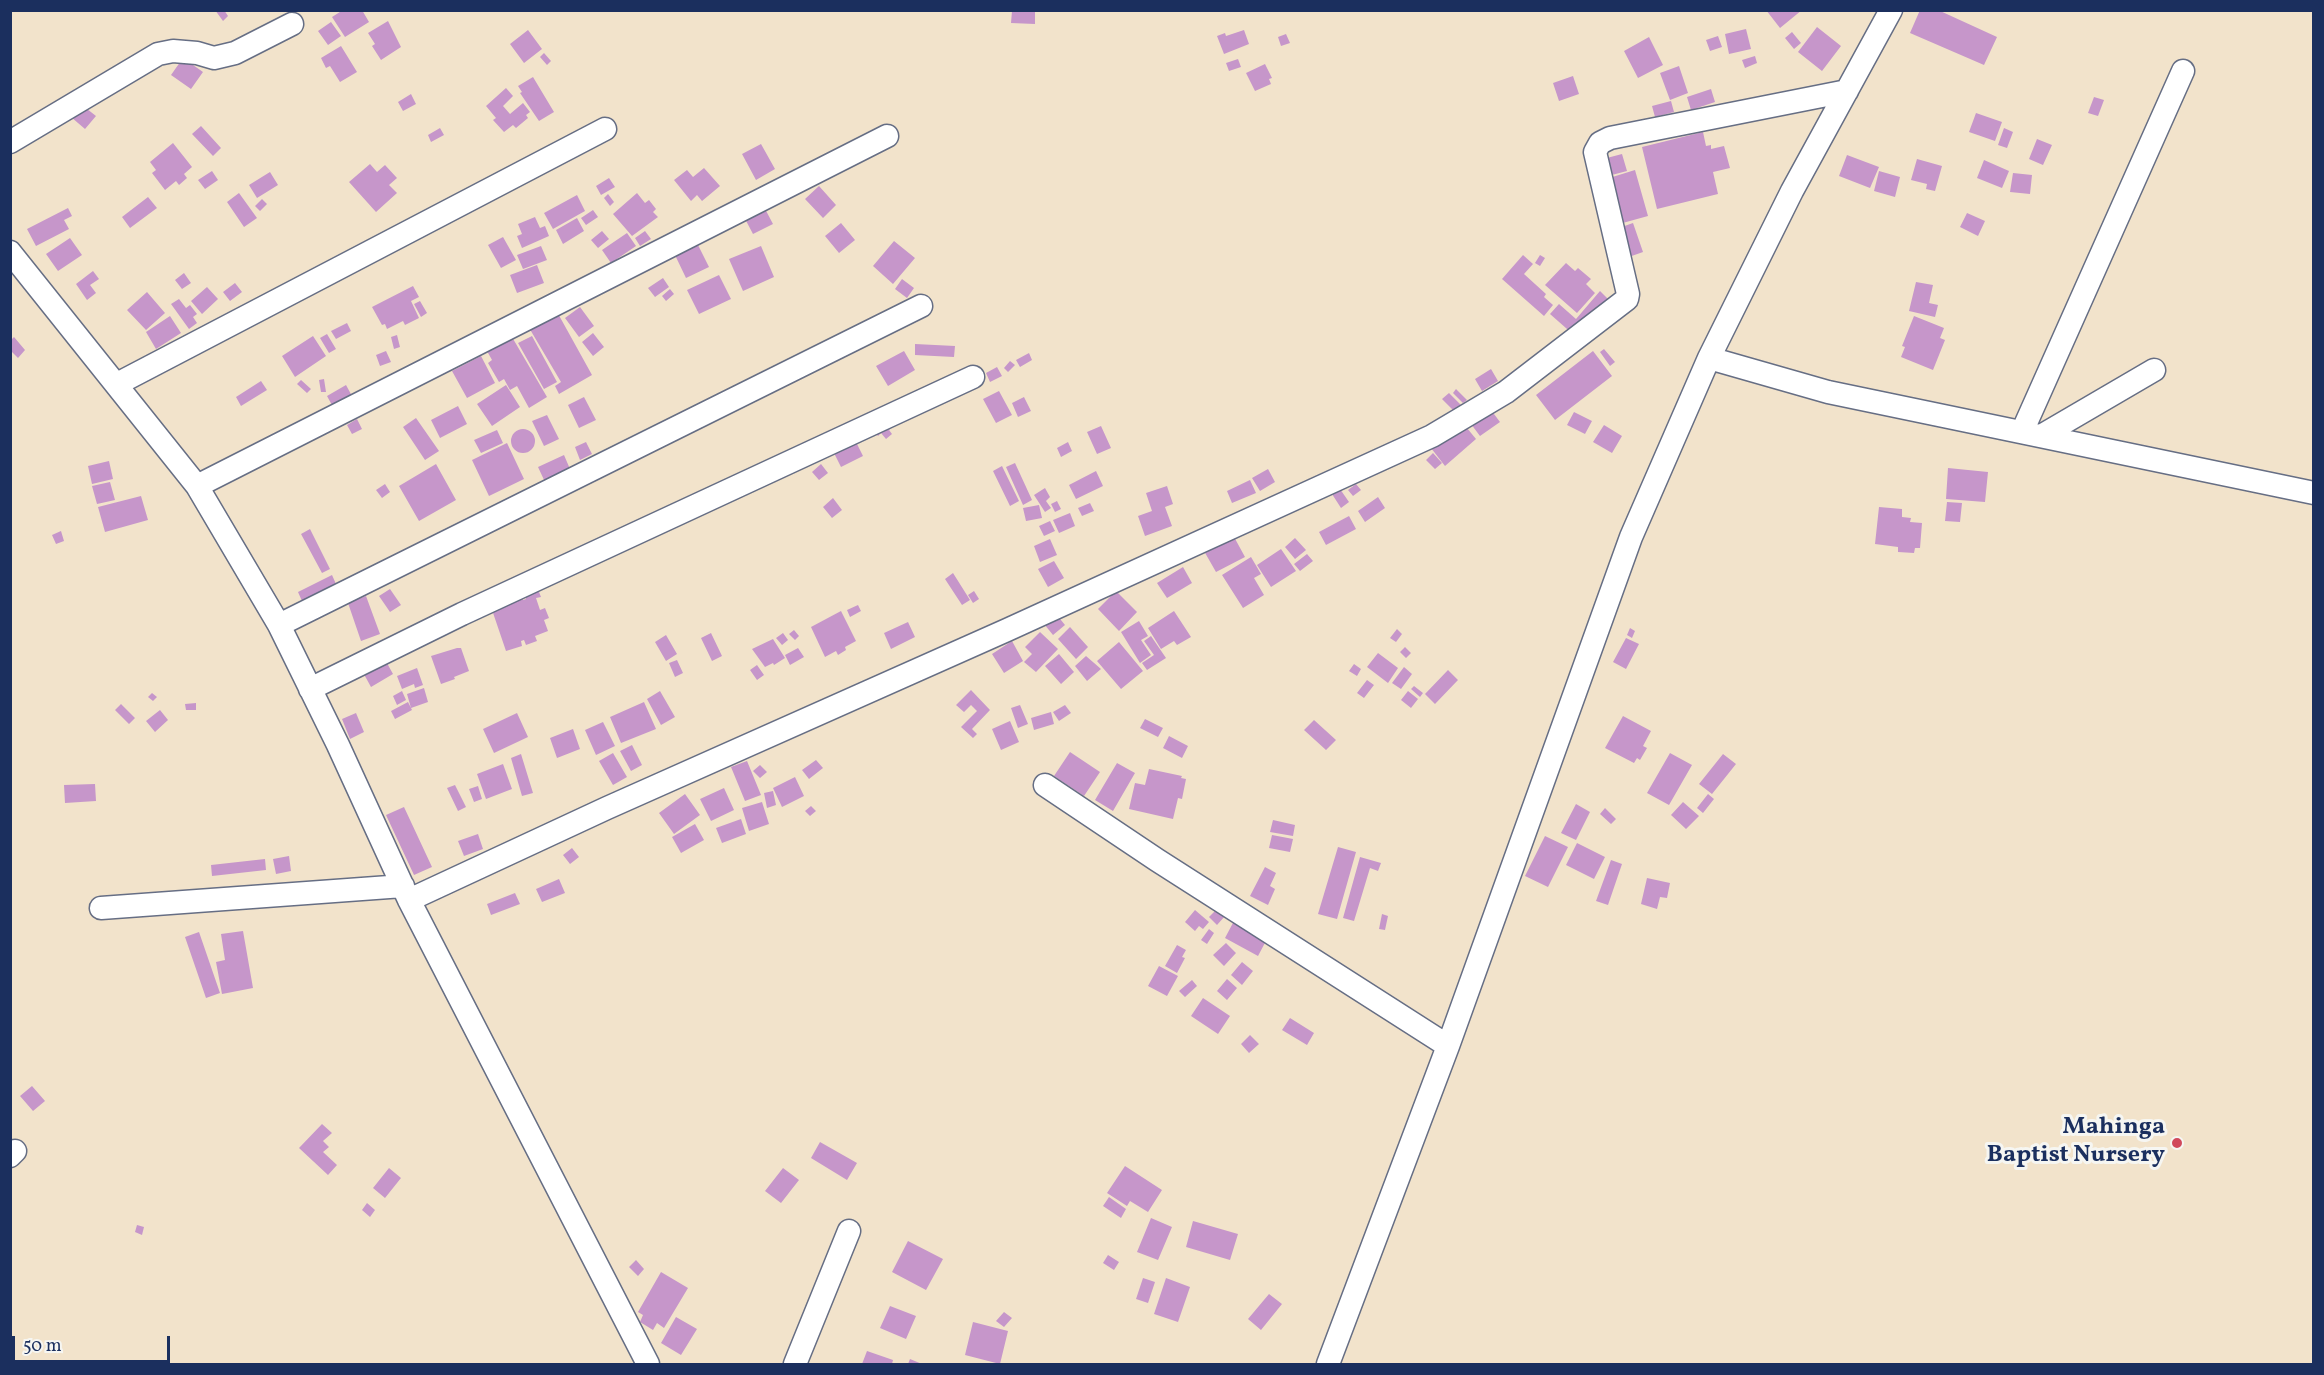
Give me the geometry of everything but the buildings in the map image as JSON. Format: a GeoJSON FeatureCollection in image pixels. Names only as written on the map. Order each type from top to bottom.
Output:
{"type":"FeatureCollection","features":[{"type":"Feature","properties":{"kind":"street"},"geometry":{"type":"LineString","coordinates":[[1328,1365],[1448,1046],[1631,537],[1709,358],[1792,191],[1891,10]]}},
{"type":"Feature","properties":{"kind":"street"},"geometry":{"type":"LineString","coordinates":[[10,142],[159,54],[173,51],[197,53],[214,58],[235,52],[292,24]]}},
{"type":"Feature","properties":{"kind":"street"},"geometry":{"type":"LineString","coordinates":[[2031,434],[2183,71]]}},
{"type":"Feature","properties":{"kind":"street"},"geometry":{"type":"LineString","coordinates":[[101,908],[406,893],[607,808],[1007,630],[1431,436],[1506,392],[1627,299],[1628,294],[1595,152],[1600,143],[1610,138],[1847,91]]}},
{"type":"Feature","properties":{"kind":"street"},"geometry":{"type":"LineString","coordinates":[[117,384],[605,129]]}},
{"type":"Feature","properties":{"kind":"street"},"geometry":{"type":"LineString","coordinates":[[196,486],[887,136]]}},
{"type":"Feature","properties":{"kind":"street"},"geometry":{"type":"LineString","coordinates":[[10,252],[196,486],[279,626],[406,893],[648,1365]]}},
{"type":"Feature","properties":{"kind":"street"},"geometry":{"type":"LineString","coordinates":[[279,626],[921,306]]}},
{"type":"Feature","properties":{"kind":"street"},"geometry":{"type":"LineString","coordinates":[[1709,358],[1828,392],[2313,493]]}},
{"type":"Feature","properties":{"kind":"street"},"geometry":{"type":"LineString","coordinates":[[2031,434],[2154,370]]}},
{"type":"Feature","properties":{"kind":"street"},"geometry":{"type":"LineString","coordinates":[[310,689],[473,609],[973,376]]}},
{"type":"Feature","properties":{"kind":"street"},"geometry":{"type":"LineString","coordinates":[[1045,785],[1167,867],[1448,1046]]}},
{"type":"Feature","properties":{"kind":"street"},"geometry":{"type":"LineString","coordinates":[[795,1365],[849,1231]]}},
{"type":"Feature","properties":{"kind":"place","name":"Mahinga Baptist Nursery"},"geometry":{"type":"Point","coordinates":[2177,1143]}}]}
